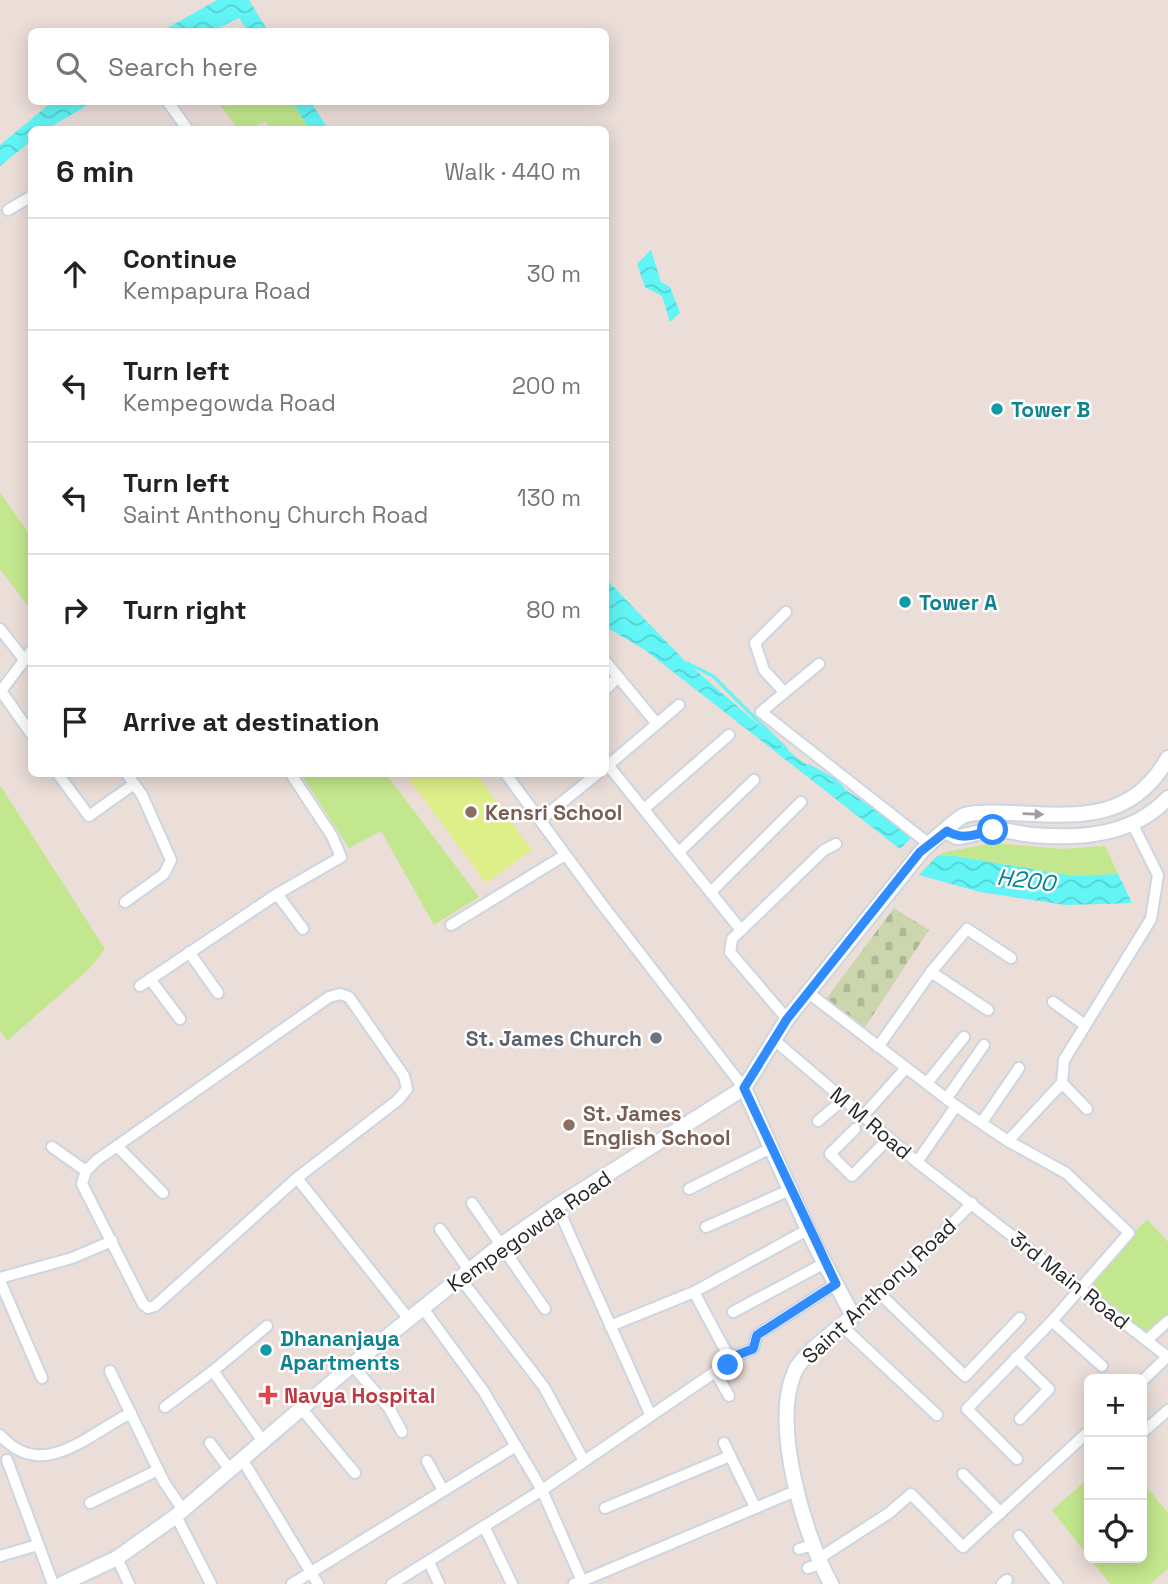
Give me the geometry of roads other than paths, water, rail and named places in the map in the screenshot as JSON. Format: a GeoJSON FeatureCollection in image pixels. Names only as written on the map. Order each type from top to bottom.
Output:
{"type":"FeatureCollection","features":[{"type":"Feature","properties":{"kind":"street"},"geometry":{"type":"LineString","coordinates":[[170,105],[185,126]]}},
{"type":"Feature","properties":{"kind":"street"},"geometry":{"type":"LineString","coordinates":[[8,210],[28,198]]}},
{"type":"Feature","properties":{"kind":"street"},"geometry":{"type":"LineString","coordinates":[[784,692],[764,670],[755,643],[786,612]]}},
{"type":"Feature","properties":{"kind":"street"},"geometry":{"type":"LineString","coordinates":[[0,629],[23,658]]}},
{"type":"Feature","properties":{"kind":"street"},"geometry":{"type":"LineString","coordinates":[[28,654],[1,691],[28,729]]}},
{"type":"Feature","properties":{"kind":"street"},"geometry":{"type":"LineString","coordinates":[[819,664],[761,712],[925,848]]}},
{"type":"Feature","properties":{"kind":"street"},"geometry":{"type":"LineString","coordinates":[[609,666],[657,724]]}},
{"type":"Feature","properties":{"kind":"street"},"geometry":{"type":"LineString","coordinates":[[609,686],[618,677]]}},
{"type":"Feature","properties":{"kind":"street"},"geometry":{"type":"LineString","coordinates":[[609,764],[679,705]]}},
{"type":"Feature","properties":{"kind":"street"},"geometry":{"type":"LineString","coordinates":[[645,809],[729,735]]}},
{"type":"Feature","properties":{"kind":"street","name":"Kempegowda Road"},"geometry":{"type":"LineString","coordinates":[[62,1584],[117,1558],[180,1513],[262,1440],[408,1318],[501,1245],[557,1206],[744,1088],[787,1019],[810,994],[904,872],[925,848],[947,831],[951,823],[965,815],[1086,815],[1115,807],[1144,790],[1156,778],[1168,758]]}},
{"type":"Feature","properties":{"kind":"street"},"geometry":{"type":"LineString","coordinates":[[609,768],[645,809],[741,930]]}},
{"type":"Feature","properties":{"kind":"street"},"geometry":{"type":"LineString","coordinates":[[60,777],[89,816],[134,784]]}},
{"type":"Feature","properties":{"kind":"street"},"geometry":{"type":"LineString","coordinates":[[125,902],[164,874],[171,860],[159,828],[129,777]]}},
{"type":"Feature","properties":{"kind":"street"},"geometry":{"type":"LineString","coordinates":[[140,986],[277,894],[341,857],[332,836],[293,777]]}},
{"type":"Feature","properties":{"kind":"street"},"geometry":{"type":"LineString","coordinates":[[508,777],[744,1088],[825,1263],[853,1316]]}},
{"type":"Feature","properties":{"kind":"street"},"geometry":{"type":"LineString","coordinates":[[540,820],[593,777]]}},
{"type":"Feature","properties":{"kind":"street"},"geometry":{"type":"LineString","coordinates":[[679,852],[754,780]]}},
{"type":"Feature","properties":{"kind":"street"},"geometry":{"type":"LineString","coordinates":[[947,831],[957,837],[993,830],[1030,835],[1089,836],[1132,823],[1157,809],[1168,798]]}},
{"type":"Feature","properties":{"kind":"street"},"geometry":{"type":"LineString","coordinates":[[711,892],[800,802]]}},
{"type":"Feature","properties":{"kind":"street"},"geometry":{"type":"LineString","coordinates":[[1008,1141],[1062,1083],[1065,1060],[1151,919],[1158,875],[1132,823]]}},
{"type":"Feature","properties":{"kind":"street"},"geometry":{"type":"LineString","coordinates":[[787,1019],[730,951],[732,939],[824,850],[836,844]]}},
{"type":"Feature","properties":{"kind":"street"},"geometry":{"type":"LineString","coordinates":[[451,925],[565,855]]}},
{"type":"Feature","properties":{"kind":"street"},"geometry":{"type":"LineString","coordinates":[[277,894],[303,929]]}},
{"type":"Feature","properties":{"kind":"street"},"geometry":{"type":"LineString","coordinates":[[878,1047],[931,972],[967,929],[1011,958]]}},
{"type":"Feature","properties":{"kind":"street"},"geometry":{"type":"LineString","coordinates":[[189,952],[218,993]]}},
{"type":"Feature","properties":{"kind":"street"},"geometry":{"type":"LineString","coordinates":[[931,972],[988,1010]]}},
{"type":"Feature","properties":{"kind":"street"},"geometry":{"type":"LineString","coordinates":[[150,979],[180,1020]]}},
{"type":"Feature","properties":{"kind":"street"},"geometry":{"type":"LineString","coordinates":[[340,994],[349,997],[404,1076],[407,1089],[398,1100],[297,1178],[155,1306],[148,1308],[143,1304],[82,1184],[86,1171],[117,1146],[329,997],[340,994]]}},
{"type":"Feature","properties":{"kind":"street"},"geometry":{"type":"LineString","coordinates":[[810,994],[951,1102],[1008,1141],[1066,1173],[1129,1233],[1052,1321],[967,1409],[1017,1459]]}},
{"type":"Feature","properties":{"kind":"street"},"geometry":{"type":"LineString","coordinates":[[1054,1002],[1084,1025]]}},
{"type":"Feature","properties":{"kind":"street"},"geometry":{"type":"LineString","coordinates":[[927,1083],[964,1037]]}},
{"type":"Feature","properties":{"kind":"street","name":"M M Road"},"geometry":{"type":"LineString","coordinates":[[773,1039],[917,1162],[972,1203]]}},
{"type":"Feature","properties":{"kind":"street"},"geometry":{"type":"LineString","coordinates":[[917,1162],[984,1045]]}},
{"type":"Feature","properties":{"kind":"street"},"geometry":{"type":"LineString","coordinates":[[863,1116],[906,1068]]}},
{"type":"Feature","properties":{"kind":"street"},"geometry":{"type":"LineString","coordinates":[[982,1122],[1019,1068]]}},
{"type":"Feature","properties":{"kind":"street"},"geometry":{"type":"LineString","coordinates":[[1062,1083],[1087,1109]]}},
{"type":"Feature","properties":{"kind":"street"},"geometry":{"type":"LineString","coordinates":[[818,1121],[844,1099]]}},
{"type":"Feature","properties":{"kind":"street"},"geometry":{"type":"LineString","coordinates":[[855,1129],[830,1154],[852,1176],[889,1138]]}},
{"type":"Feature","properties":{"kind":"street"},"geometry":{"type":"LineString","coordinates":[[117,1146],[163,1193]]}},
{"type":"Feature","properties":{"kind":"street"},"geometry":{"type":"LineString","coordinates":[[52,1147],[86,1171]]}},
{"type":"Feature","properties":{"kind":"street"},"geometry":{"type":"LineString","coordinates":[[689,1189],[773,1147]]}},
{"type":"Feature","properties":{"kind":"street"},"geometry":{"type":"LineString","coordinates":[[297,1178],[408,1318]]}},
{"type":"Feature","properties":{"kind":"street"},"geometry":{"type":"LineString","coordinates":[[706,1227],[792,1189]]}},
{"type":"Feature","properties":{"kind":"street"},"geometry":{"type":"LineString","coordinates":[[472,1203],[545,1308]]}},
{"type":"Feature","properties":{"kind":"street","name":"3rd Main Road"},"geometry":{"type":"LineString","coordinates":[[972,1203],[1168,1357]]}},
{"type":"Feature","properties":{"kind":"street","name":"Saint Anthony Road"},"geometry":{"type":"LineString","coordinates":[[831,1584],[812,1557],[785,1434],[789,1390],[796,1368],[972,1203]]}},
{"type":"Feature","properties":{"kind":"street"},"geometry":{"type":"LineString","coordinates":[[557,1206],[650,1414]]}},
{"type":"Feature","properties":{"kind":"street"},"geometry":{"type":"LineString","coordinates":[[440,1229],[465,1274],[544,1387],[584,1461]]}},
{"type":"Feature","properties":{"kind":"street"},"geometry":{"type":"LineString","coordinates":[[610,1326],[694,1292],[809,1229]]}},
{"type":"Feature","properties":{"kind":"street"},"geometry":{"type":"LineString","coordinates":[[42,1378],[0,1280],[72,1258],[112,1241]]}},
{"type":"Feature","properties":{"kind":"street"},"geometry":{"type":"LineString","coordinates":[[733,1312],[825,1263]]}},
{"type":"Feature","properties":{"kind":"street"},"geometry":{"type":"LineString","coordinates":[[393,1584],[542,1490],[650,1414],[728,1365],[732,1357],[753,1349],[757,1335],[836,1284]]}},
{"type":"Feature","properties":{"kind":"street"},"geometry":{"type":"LineString","coordinates":[[694,1292],[732,1357]]}},
{"type":"Feature","properties":{"kind":"street"},"geometry":{"type":"LineString","coordinates":[[879,1293],[965,1376],[1020,1318]]}},
{"type":"Feature","properties":{"kind":"street"},"geometry":{"type":"LineString","coordinates":[[422,1307],[484,1392],[542,1490],[578,1582],[798,1490]]}},
{"type":"Feature","properties":{"kind":"street"},"geometry":{"type":"LineString","coordinates":[[1052,1321],[1101,1366]]}},
{"type":"Feature","properties":{"kind":"street"},"geometry":{"type":"LineString","coordinates":[[1147,1340],[1168,1321]]}},
{"type":"Feature","properties":{"kind":"street"},"geometry":{"type":"LineString","coordinates":[[841,1325],[937,1415]]}},
{"type":"Feature","properties":{"kind":"street"},"geometry":{"type":"LineString","coordinates":[[165,1407],[214,1371],[267,1326]]}},
{"type":"Feature","properties":{"kind":"street"},"geometry":{"type":"LineString","coordinates":[[1016,1357],[1049,1390],[1020,1419]]}},
{"type":"Feature","properties":{"kind":"street"},"geometry":{"type":"LineString","coordinates":[[1147,1376],[1168,1357]]}},
{"type":"Feature","properties":{"kind":"street"},"geometry":{"type":"LineString","coordinates":[[352,1365],[389,1408],[402,1432]]}},
{"type":"Feature","properties":{"kind":"street"},"geometry":{"type":"LineString","coordinates":[[110,1370],[180,1513],[211,1584]]}},
{"type":"Feature","properties":{"kind":"street"},"geometry":{"type":"LineString","coordinates":[[214,1371],[262,1440]]}},
{"type":"Feature","properties":{"kind":"street"},"geometry":{"type":"LineString","coordinates":[[716,1373],[729,1396]]}},
{"type":"Feature","properties":{"kind":"street"},"geometry":{"type":"LineString","coordinates":[[301,1408],[355,1473]]}},
{"type":"Feature","properties":{"kind":"street"},"geometry":{"type":"LineString","coordinates":[[1147,1429],[1168,1410]]}},
{"type":"Feature","properties":{"kind":"street"},"geometry":{"type":"LineString","coordinates":[[0,1435],[15,1449],[30,1455],[46,1456],[72,1446],[131,1413]]}},
{"type":"Feature","properties":{"kind":"street"},"geometry":{"type":"LineString","coordinates":[[812,1557],[889,1513],[911,1494],[963,1547],[1084,1436]]}},
{"type":"Feature","properties":{"kind":"street"},"geometry":{"type":"LineString","coordinates":[[210,1443],[229,1470]]}},
{"type":"Feature","properties":{"kind":"street"},"geometry":{"type":"LineString","coordinates":[[724,1443],[755,1507]]}},
{"type":"Feature","properties":{"kind":"street"},"geometry":{"type":"LineString","coordinates":[[292,1584],[516,1446]]}},
{"type":"Feature","properties":{"kind":"street"},"geometry":{"type":"LineString","coordinates":[[605,1508],[730,1456]]}},
{"type":"Feature","properties":{"kind":"street"},"geometry":{"type":"LineString","coordinates":[[242,1458],[318,1584]]}},
{"type":"Feature","properties":{"kind":"street"},"geometry":{"type":"LineString","coordinates":[[7,1460],[53,1584]]}},
{"type":"Feature","properties":{"kind":"street"},"geometry":{"type":"LineString","coordinates":[[428,1461],[443,1490]]}},
{"type":"Feature","properties":{"kind":"street"},"geometry":{"type":"LineString","coordinates":[[90,1503],[158,1470]]}},
{"type":"Feature","properties":{"kind":"street"},"geometry":{"type":"LineString","coordinates":[[963,1474],[1001,1513]]}},
{"type":"Feature","properties":{"kind":"street"},"geometry":{"type":"LineString","coordinates":[[484,1526],[512,1584]]}},
{"type":"Feature","properties":{"kind":"street"},"geometry":{"type":"LineString","coordinates":[[1019,1536],[1057,1584]]}},
{"type":"Feature","properties":{"kind":"street"},"geometry":{"type":"LineString","coordinates":[[0,1556],[38,1545]]}},
{"type":"Feature","properties":{"kind":"street"},"geometry":{"type":"LineString","coordinates":[[117,1558],[129,1584]]}},
{"type":"Feature","properties":{"kind":"street"},"geometry":{"type":"LineString","coordinates":[[429,1562],[439,1584]]}},
{"type":"Feature","properties":{"kind":"water"},"geometry":{"type":"Polygon","coordinates":[[[217,0],[249,0],[266,28],[246,28],[239,18],[218,28],[167,28],[217,0]]]}},
{"type":"Feature","properties":{"kind":"water"},"geometry":{"type":"Polygon","coordinates":[[[48,105],[88,105],[52,126],[28,126],[28,143],[0,166],[0,145],[48,105]]]}},
{"type":"Feature","properties":{"kind":"water"},"geometry":{"type":"Polygon","coordinates":[[[294,105],[313,105],[326,126],[308,126],[294,105]]]}},
{"type":"Feature","properties":{"kind":"water"},"geometry":{"type":"Polygon","coordinates":[[[651,250],[661,282],[670,287],[680,313],[670,322],[662,296],[645,287],[637,264],[651,250]]]}},
{"type":"Feature","properties":{"kind":"water"},"geometry":{"type":"Polygon","coordinates":[[[609,582],[684,660],[797,758],[914,835],[900,849],[645,650],[609,629],[609,582]]]}},
{"type":"Feature","properties":{"kind":"water","name":"H200"},"geometry":{"type":"Polygon","coordinates":[[[937,856],[955,856],[1073,876],[1118,874],[1132,903],[1066,905],[980,892],[919,875],[937,856]]]}},
{"type":"Feature","properties":{"kind":"waterway"},"geometry":{"type":"LineString","coordinates":[[687,663],[713,676],[786,749]]}},
{"type":"Feature","properties":{"kind":"waterway"},"geometry":{"type":"LineString","coordinates":[[809,766],[833,779],[843,789]]}},
{"type":"Feature","properties":{"kind":"place","name":"Tower B"},"geometry":{"type":"Point","coordinates":[997,409]}},
{"type":"Feature","properties":{"kind":"place","name":"Tower A"},"geometry":{"type":"Point","coordinates":[905,602]}},
{"type":"Feature","properties":{"kind":"place","name":"Kensri School"},"geometry":{"type":"Point","coordinates":[471,812]}},
{"type":"Feature","properties":{"kind":"place","name":"St. James Church"},"geometry":{"type":"Point","coordinates":[656,1038]}},
{"type":"Feature","properties":{"kind":"place","name":"St. James English School"},"geometry":{"type":"Point","coordinates":[569,1125]}},
{"type":"Feature","properties":{"kind":"place","name":"Dhananjaya Apartments"},"geometry":{"type":"Point","coordinates":[266,1350]}},
{"type":"Feature","properties":{"kind":"place","name":"Navya Hospital"},"geometry":{"type":"Point","coordinates":[268,1395]}}]}
